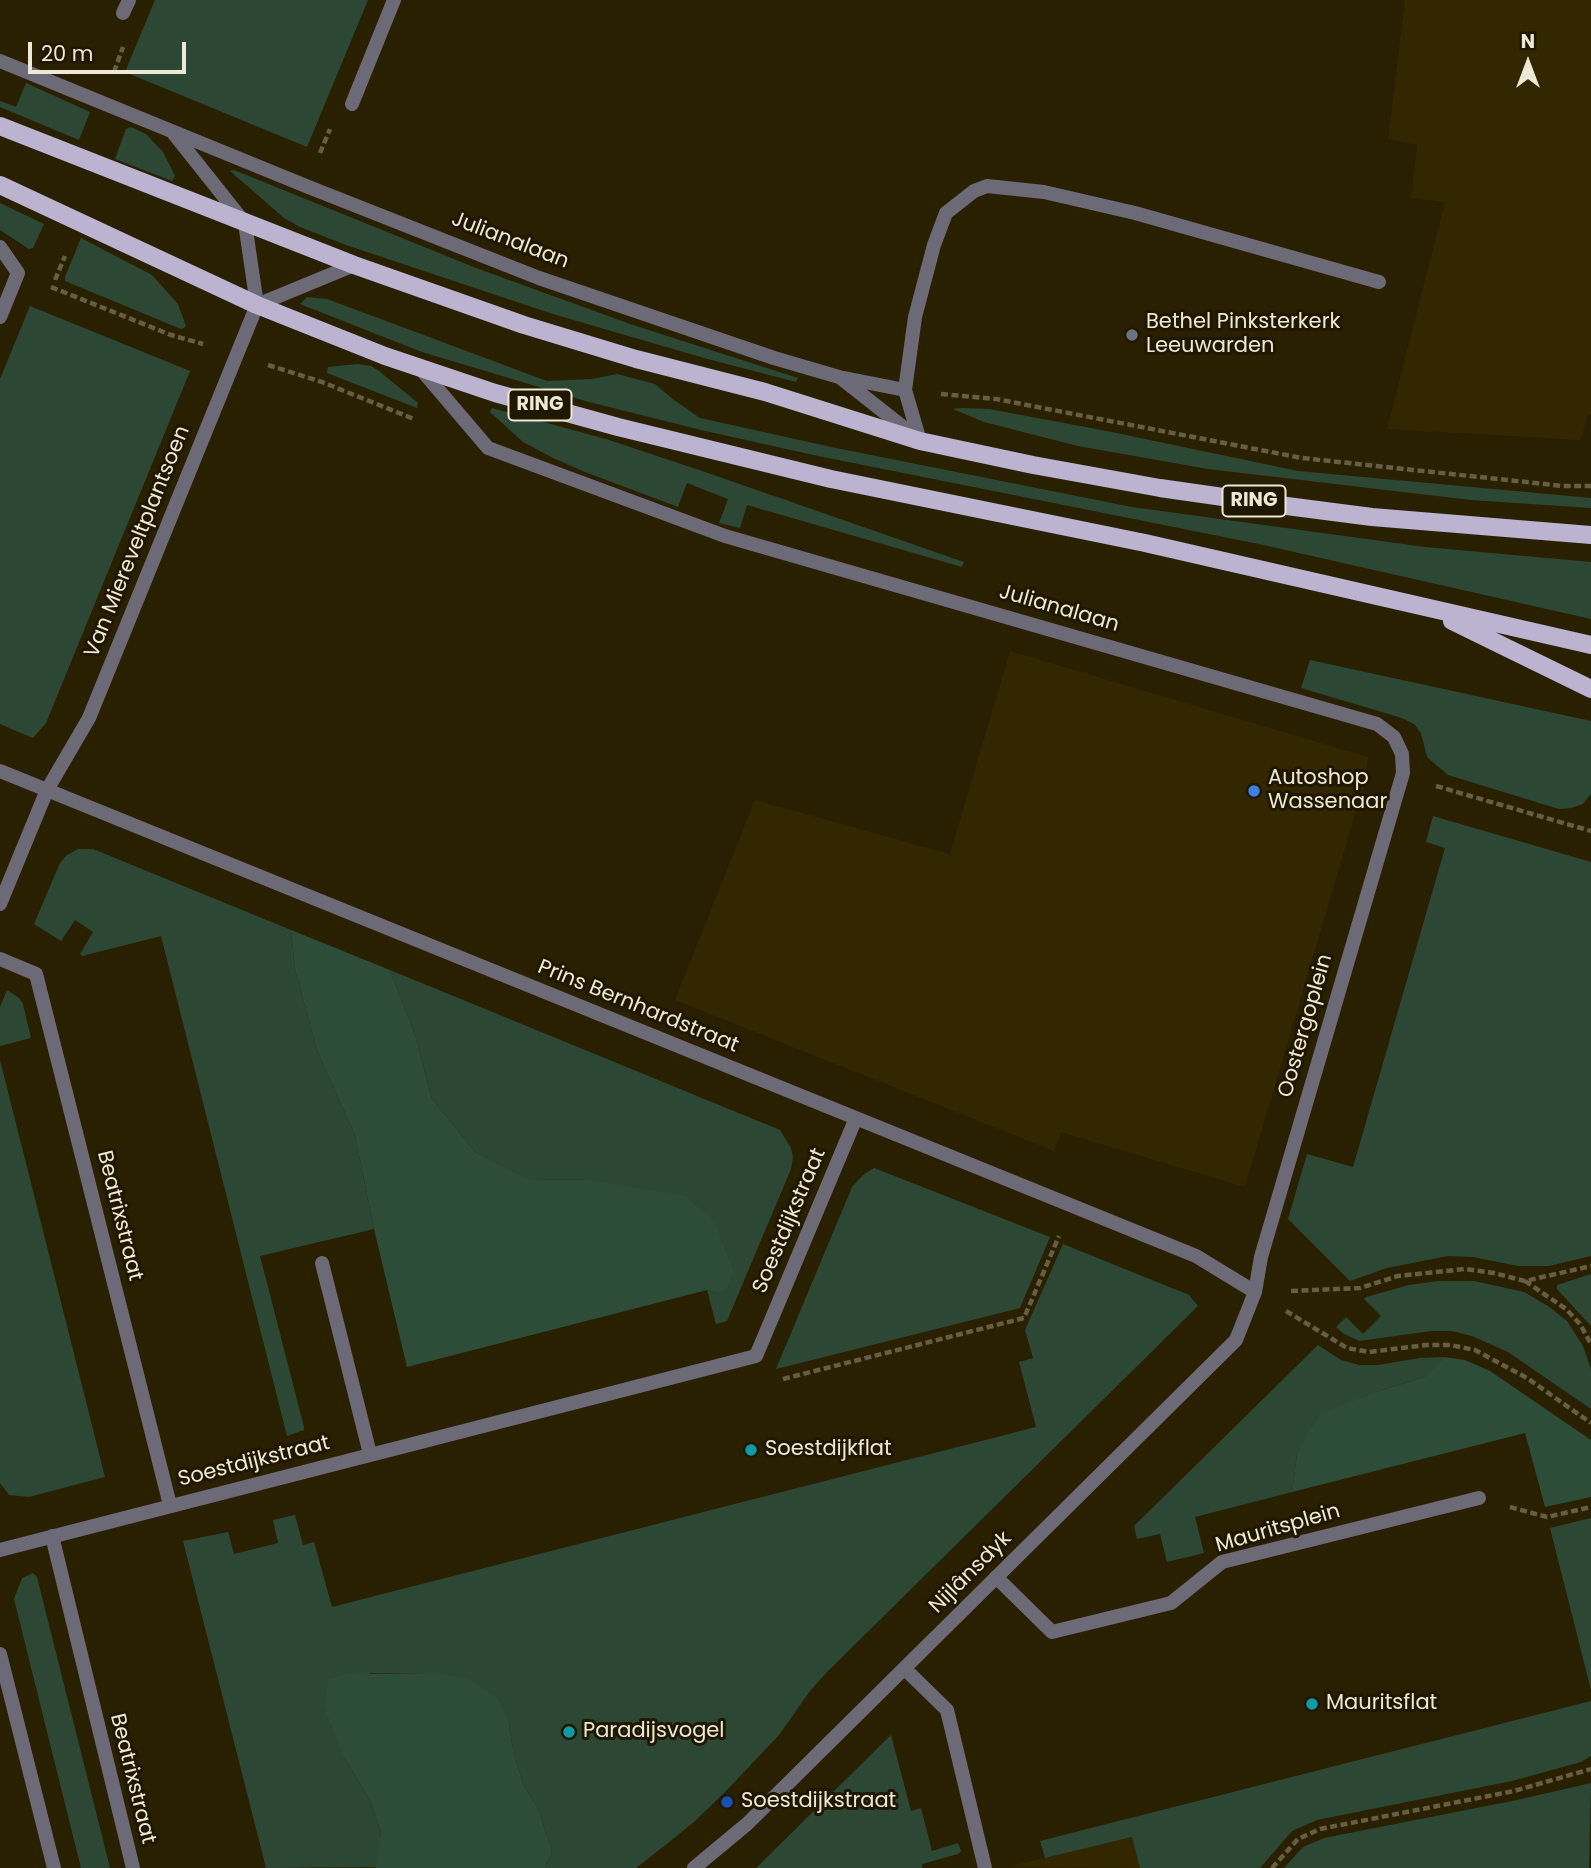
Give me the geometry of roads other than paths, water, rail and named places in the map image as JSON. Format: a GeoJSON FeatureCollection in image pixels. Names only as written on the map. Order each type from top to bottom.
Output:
{"type":"FeatureCollection","features":[{"type":"Feature","properties":{"kind":"main road","name":"Julianalaan"},"geometry":{"type":"LineString","coordinates":[[0,126],[354,265],[524,325],[636,359],[765,392],[920,441],[1033,466],[1187,492],[1372,517],[1591,535]]}},
{"type":"Feature","properties":{"kind":"main road","name":"RING"},"geometry":{"type":"LineString","coordinates":[[0,185],[257,305],[385,356],[495,393],[618,427],[817,475],[1145,543],[1591,645]]}},
{"type":"Feature","properties":{"kind":"main road"},"geometry":{"type":"LineString","coordinates":[[1423,607],[1591,689]]}},
{"type":"Feature","properties":{"kind":"street"},"geometry":{"type":"LineString","coordinates":[[352,104],[394,0]]}},
{"type":"Feature","properties":{"kind":"street","name":"Julianalaan"},"geometry":{"type":"LineString","coordinates":[[0,61],[538,278],[774,358],[839,377],[905,390]]}},
{"type":"Feature","properties":{"kind":"street","name":"Julianalaan"},"geometry":{"type":"LineString","coordinates":[[171,131],[245,223]]}},
{"type":"Feature","properties":{"kind":"street"},"geometry":{"type":"LineString","coordinates":[[920,441],[905,390],[915,317],[934,245],[946,213],[974,191],[987,186],[1044,192],[1135,213],[1379,282]]}},
{"type":"Feature","properties":{"kind":"street","name":"Van Miereveltplantsoen"},"geometry":{"type":"LineString","coordinates":[[47,790],[89,718],[257,305],[245,223]]}},
{"type":"Feature","properties":{"kind":"street"},"geometry":{"type":"LineString","coordinates":[[0,247],[18,273],[0,317]]}},
{"type":"Feature","properties":{"kind":"street"},"geometry":{"type":"LineString","coordinates":[[257,305],[354,265]]}},
{"type":"Feature","properties":{"kind":"street","name":"Julianalaan"},"geometry":{"type":"LineString","coordinates":[[418,366],[488,448],[725,536],[1377,724],[1394,737],[1402,754],[1403,773]]}},
{"type":"Feature","properties":{"kind":"street","name":"Julianalaan"},"geometry":{"type":"LineString","coordinates":[[839,377],[920,441]]}},
{"type":"Feature","properties":{"kind":"street","name":"Prins Bernhardstraat"},"geometry":{"type":"LineString","coordinates":[[0,771],[1196,1256],[1255,1292]]}},
{"type":"Feature","properties":{"kind":"street","name":"Oostergoplein"},"geometry":{"type":"LineString","coordinates":[[1255,1292],[1261,1257],[1403,773]]}},
{"type":"Feature","properties":{"kind":"street"},"geometry":{"type":"LineString","coordinates":[[0,904],[47,790]]}},
{"type":"Feature","properties":{"kind":"street","name":"Beatrixstraat"},"geometry":{"type":"LineString","coordinates":[[0,959],[36,974],[170,1505]]}},
{"type":"Feature","properties":{"kind":"street","name":"Soestdijkstraat"},"geometry":{"type":"LineString","coordinates":[[0,1550],[756,1356],[856,1118]]}},
{"type":"Feature","properties":{"kind":"street"},"geometry":{"type":"LineString","coordinates":[[322,1263],[370,1454]]}},
{"type":"Feature","properties":{"kind":"street","name":"Nijlânsdyk"},"geometry":{"type":"LineString","coordinates":[[695,1868],[747,1824],[1236,1340],[1255,1292]]}},
{"type":"Feature","properties":{"kind":"street","name":"Mauritsplein"},"geometry":{"type":"LineString","coordinates":[[996,1577],[1052,1632],[1171,1603],[1222,1562],[1479,1498]]}},
{"type":"Feature","properties":{"kind":"street","name":"Beatrixstraat"},"geometry":{"type":"LineString","coordinates":[[52,1536],[133,1868]]}},
{"type":"Feature","properties":{"kind":"street"},"geometry":{"type":"LineString","coordinates":[[0,1654],[54,1868]]}},
{"type":"Feature","properties":{"kind":"street"},"geometry":{"type":"LineString","coordinates":[[905,1669],[947,1710],[985,1868]]}},
{"type":"Feature","properties":{"kind":"place","name":"Bethel Pinksterkerk Leeuwarden"},"geometry":{"type":"Point","coordinates":[1132,335]}},
{"type":"Feature","properties":{"kind":"place","name":"Autoshop Wassenaar"},"geometry":{"type":"Point","coordinates":[1254,791]}},
{"type":"Feature","properties":{"kind":"place","name":"Soestdijkflat"},"geometry":{"type":"Point","coordinates":[751,1450]}},
{"type":"Feature","properties":{"kind":"place","name":"Mauritsflat"},"geometry":{"type":"Point","coordinates":[1312,1704]}},
{"type":"Feature","properties":{"kind":"place","name":"Paradijsvogel"},"geometry":{"type":"Point","coordinates":[569,1732]}},
{"type":"Feature","properties":{"kind":"place","name":"Soestdijkstraat"},"geometry":{"type":"Point","coordinates":[727,1802]}}]}
